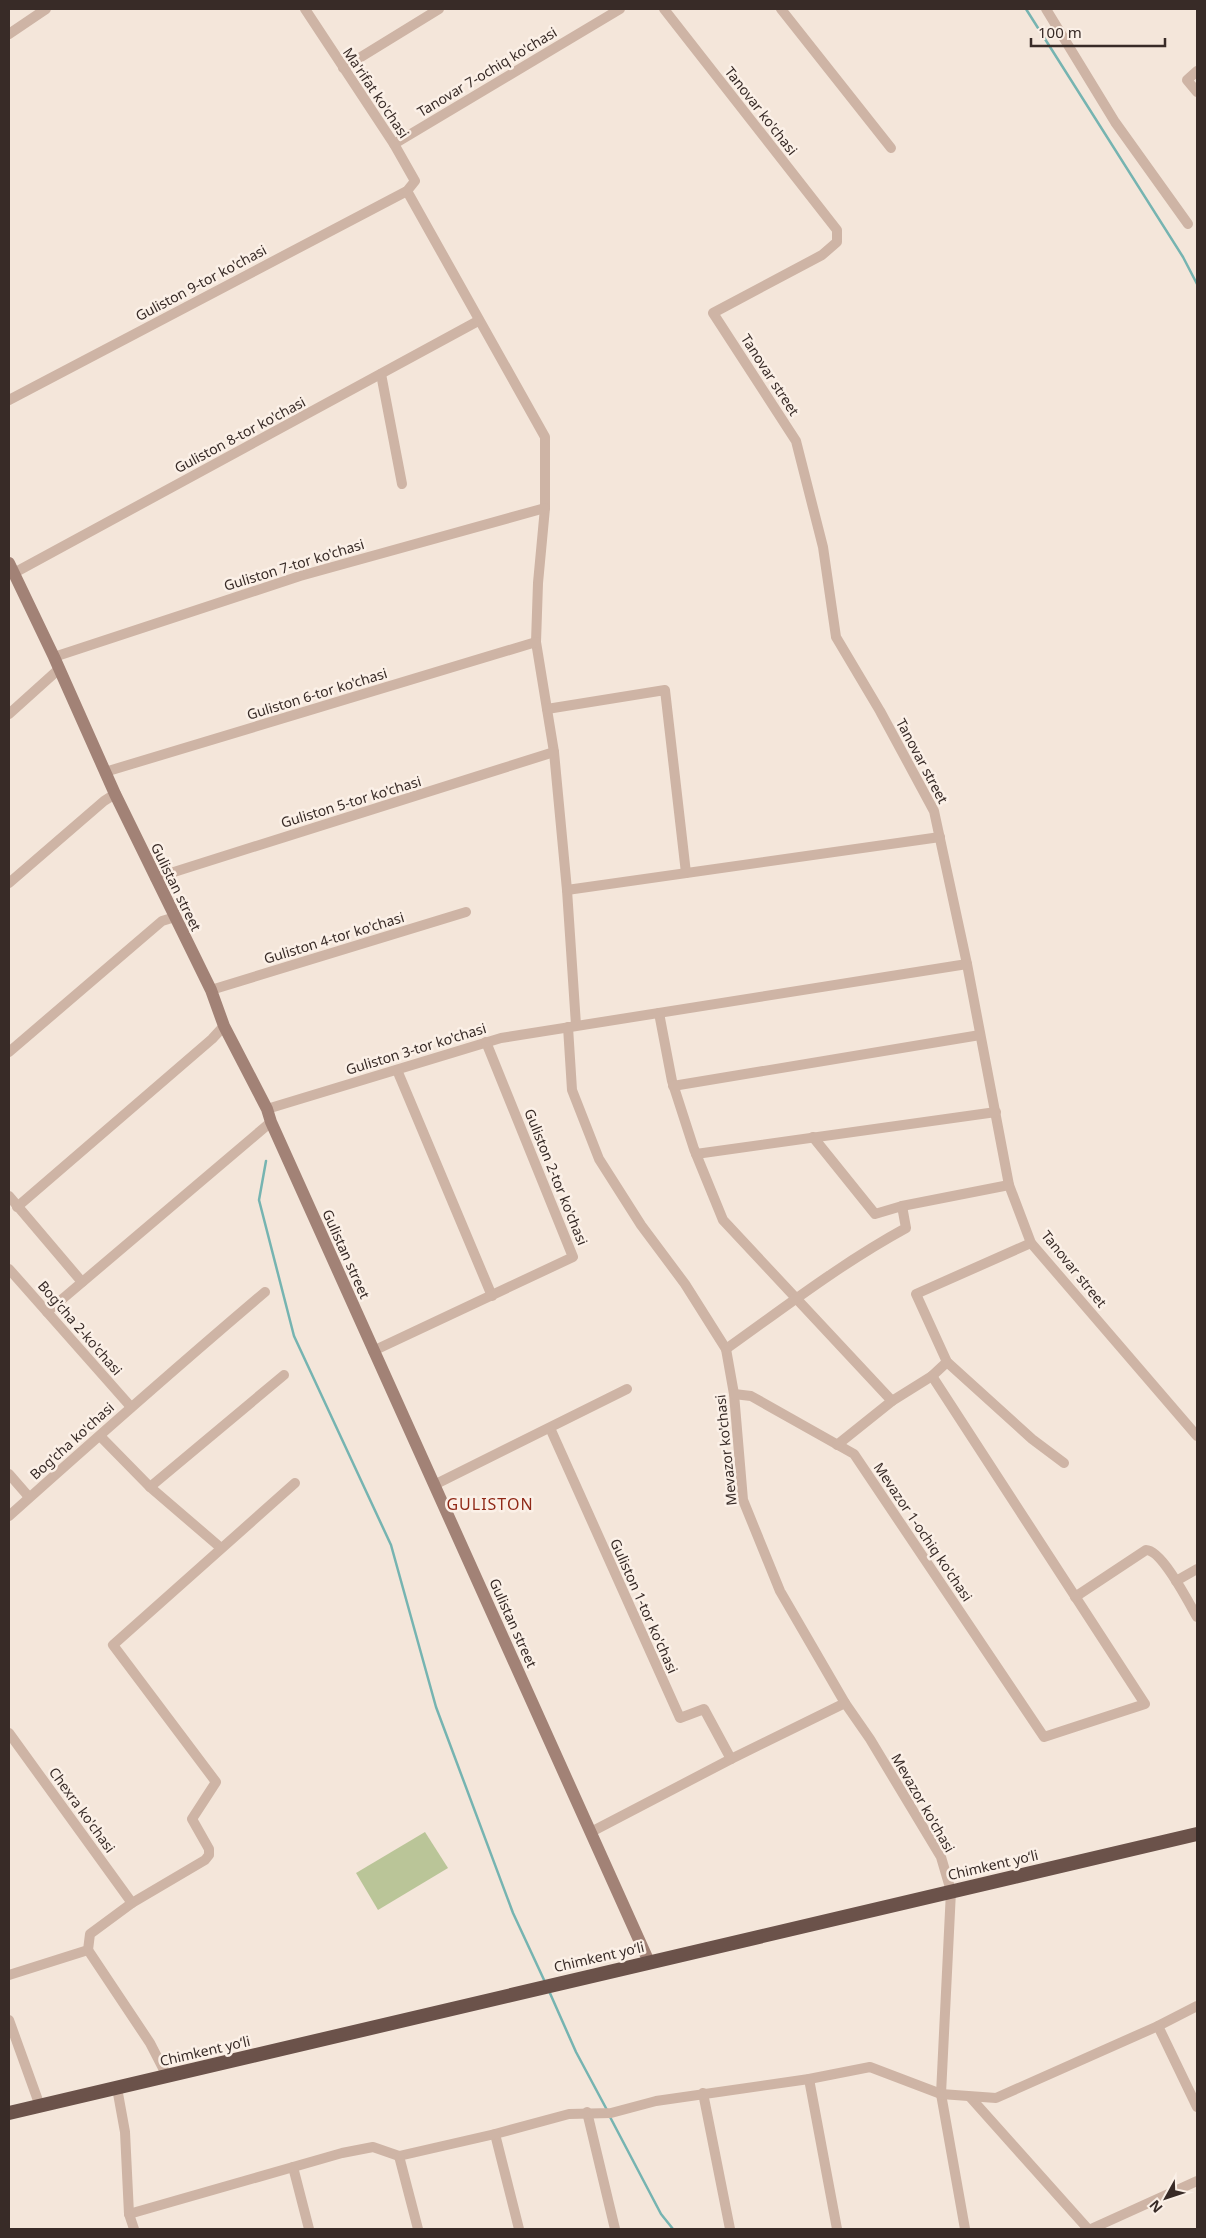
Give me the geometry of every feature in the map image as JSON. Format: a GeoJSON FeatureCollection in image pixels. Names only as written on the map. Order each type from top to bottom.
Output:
{"type":"FeatureCollection","features":[{"type":"Feature","properties":{"kind":"highway","name":"Chimkent yo‘li"},"geometry":{"type":"LineString","coordinates":[[9,2113],[1197,1834]]}},
{"type":"Feature","properties":{"kind":"main road","name":"Gulistan street"},"geometry":{"type":"LineString","coordinates":[[11,568],[115,794],[210,990],[224,1026],[267,1109],[271,1122],[373,1351],[649,1962]]}},
{"type":"Feature","properties":{"kind":"street"},"geometry":{"type":"LineString","coordinates":[[9,34],[46,9]]}},
{"type":"Feature","properties":{"kind":"street","name":"Ma'rifat ko'chasi"},"geometry":{"type":"LineString","coordinates":[[305,9],[394,144],[416,181],[407,191]]}},
{"type":"Feature","properties":{"kind":"street"},"geometry":{"type":"LineString","coordinates":[[343,68],[438,9]]}},
{"type":"Feature","properties":{"kind":"street","name":"Tanovar 7-ochiq ko'chasi"},"geometry":{"type":"LineString","coordinates":[[394,144],[620,9]]}},
{"type":"Feature","properties":{"kind":"street","name":"Tanovar street"},"geometry":{"type":"LineString","coordinates":[[664,9],[837,230],[837,242],[822,255],[713,313],[796,441],[823,547],[836,637],[880,711],[934,811],[967,964],[1009,1185],[1031,1243],[1197,1436]]}},
{"type":"Feature","properties":{"kind":"street"},"geometry":{"type":"LineString","coordinates":[[781,9],[890,148]]}},
{"type":"Feature","properties":{"kind":"street"},"geometry":{"type":"LineString","coordinates":[[1046,9],[1115,122],[1188,224]]}},
{"type":"Feature","properties":{"kind":"street"},"geometry":{"type":"LineString","coordinates":[[1197,71],[1187,80],[1197,92]]}},
{"type":"Feature","properties":{"kind":"street","name":"Mevazor ko'chasi"},"geometry":{"type":"LineString","coordinates":[[407,191],[478,321],[545,437],[545,508],[538,583],[536,642],[554,752],[567,890],[572,1026],[572,1090],[599,1158],[641,1225],[686,1284],[726,1349],[734,1394],[743,1500],[780,1590],[845,1703],[870,1739],[941,1857],[951,1891],[941,2094],[965,2229]]}},
{"type":"Feature","properties":{"kind":"street","name":"Guliston 9-tor ko'chasi"},"geometry":{"type":"LineString","coordinates":[[9,400],[407,191]]}},
{"type":"Feature","properties":{"kind":"street","name":"Guliston 8-tor ko'chasi"},"geometry":{"type":"LineString","coordinates":[[11,568],[478,321]]}},
{"type":"Feature","properties":{"kind":"street"},"geometry":{"type":"LineString","coordinates":[[381,374],[402,484]]}},
{"type":"Feature","properties":{"kind":"street","name":"Guliston 7-tor ko'chasi"},"geometry":{"type":"LineString","coordinates":[[56,663],[300,576],[545,508]]}},
{"type":"Feature","properties":{"kind":"street","name":"Guliston 6-tor ko'chasi"},"geometry":{"type":"LineString","coordinates":[[105,772],[536,642]]}},
{"type":"Feature","properties":{"kind":"street"},"geometry":{"type":"LineString","coordinates":[[9,714],[56,663]]}},
{"type":"Feature","properties":{"kind":"street"},"geometry":{"type":"LineString","coordinates":[[547,709],[665,690],[686,873]]}},
{"type":"Feature","properties":{"kind":"street","name":"Guliston 5-tor ko'chasi"},"geometry":{"type":"LineString","coordinates":[[155,878],[554,752]]}},
{"type":"Feature","properties":{"kind":"street"},"geometry":{"type":"LineString","coordinates":[[9,883],[115,794]]}},
{"type":"Feature","properties":{"kind":"street"},"geometry":{"type":"LineString","coordinates":[[567,890],[940,837]]}},
{"type":"Feature","properties":{"kind":"street","name":"Guliston 4-tor ko'chasi"},"geometry":{"type":"LineString","coordinates":[[210,990],[466,912]]}},
{"type":"Feature","properties":{"kind":"street"},"geometry":{"type":"LineString","coordinates":[[9,1052],[162,920],[175,917]]}},
{"type":"Feature","properties":{"kind":"street","name":"Guliston 3-tor ko'chasi"},"geometry":{"type":"LineString","coordinates":[[267,1109],[501,1038],[967,964]]}},
{"type":"Feature","properties":{"kind":"street"},"geometry":{"type":"LineString","coordinates":[[659,1012],[673,1086],[696,1154],[723,1220],[892,1401]]}},
{"type":"Feature","properties":{"kind":"street"},"geometry":{"type":"LineString","coordinates":[[17,1206],[224,1026]]}},
{"type":"Feature","properties":{"kind":"street"},"geometry":{"type":"LineString","coordinates":[[673,1086],[980,1036]]}},
{"type":"Feature","properties":{"kind":"street","name":"Guliston 2-tor ko'chasi"},"geometry":{"type":"LineString","coordinates":[[373,1351],[573,1257],[486,1042]]}},
{"type":"Feature","properties":{"kind":"street"},"geometry":{"type":"LineString","coordinates":[[396,1070],[492,1296]]}},
{"type":"Feature","properties":{"kind":"street"},"geometry":{"type":"LineString","coordinates":[[696,1154],[996,1112]]}},
{"type":"Feature","properties":{"kind":"street"},"geometry":{"type":"LineString","coordinates":[[47,1312],[271,1122]]}},
{"type":"Feature","properties":{"kind":"street"},"geometry":{"type":"LineString","coordinates":[[813,1138],[875,1214],[902,1206],[1009,1185]]}},
{"type":"Feature","properties":{"kind":"street"},"geometry":{"type":"LineString","coordinates":[[9,1196],[82,1282]]}},
{"type":"Feature","properties":{"kind":"street"},"geometry":{"type":"LineString","coordinates":[[726,1349],[867,1250],[906,1228],[902,1206]]}},
{"type":"Feature","properties":{"kind":"street"},"geometry":{"type":"LineString","coordinates":[[1031,1243],[916,1294],[947,1362],[1032,1438],[1064,1463]]}},
{"type":"Feature","properties":{"kind":"street","name":"Bog'cha 2-ko'chasi"},"geometry":{"type":"LineString","coordinates":[[9,1269],[131,1406]]}},
{"type":"Feature","properties":{"kind":"street","name":"Bog'cha ko'chasi"},"geometry":{"type":"LineString","coordinates":[[9,1516],[100,1436],[131,1406],[265,1292]]}},
{"type":"Feature","properties":{"kind":"street"},"geometry":{"type":"LineString","coordinates":[[837,1445],[892,1401],[932,1376],[947,1362]]}},
{"type":"Feature","properties":{"kind":"street"},"geometry":{"type":"LineString","coordinates":[[150,1487],[284,1375]]}},
{"type":"Feature","properties":{"kind":"street"},"geometry":{"type":"LineString","coordinates":[[932,1376],[1075,1597],[1146,1550],[1156,1554],[1176,1581],[1197,1617]]}},
{"type":"Feature","properties":{"kind":"street"},"geometry":{"type":"LineString","coordinates":[[434,1484],[627,1389]]}},
{"type":"Feature","properties":{"kind":"street","name":"Mevazor 1-ochiq ko'chasi"},"geometry":{"type":"LineString","coordinates":[[734,1394],[751,1396],[854,1454],[1044,1738],[1145,1704],[1075,1597]]}},
{"type":"Feature","properties":{"kind":"street","name":"Guliston 1-tor ko'chasi"},"geometry":{"type":"LineString","coordinates":[[550,1428],[680,1718],[704,1708],[731,1759]]}},
{"type":"Feature","properties":{"kind":"street"},"geometry":{"type":"LineString","coordinates":[[100,1436],[150,1487],[221,1548]]}},
{"type":"Feature","properties":{"kind":"street"},"geometry":{"type":"LineString","coordinates":[[9,1474],[29,1498]]}},
{"type":"Feature","properties":{"kind":"street"},"geometry":{"type":"LineString","coordinates":[[167,2076],[150,2043],[88,1950],[90,1934],[132,1903],[205,1860],[209,1855],[209,1849],[192,1819],[216,1782],[113,1645],[295,1483]]}},
{"type":"Feature","properties":{"kind":"street"},"geometry":{"type":"LineString","coordinates":[[1176,1581],[1197,1569]]}},
{"type":"Feature","properties":{"kind":"street"},"geometry":{"type":"LineString","coordinates":[[591,1832],[731,1759],[845,1703]]}},
{"type":"Feature","properties":{"kind":"street","name":"Chexra ko'chasi"},"geometry":{"type":"LineString","coordinates":[[9,1733],[132,1903]]}},
{"type":"Feature","properties":{"kind":"street"},"geometry":{"type":"LineString","coordinates":[[9,1975],[88,1950]]}},
{"type":"Feature","properties":{"kind":"street"},"geometry":{"type":"LineString","coordinates":[[129,2214],[293,2167],[373,2147],[398,2156],[495,2134],[549,2118],[587,2112],[611,2113],[703,2093],[809,2079],[870,2067],[941,2094],[996,2098],[1158,2026],[1197,2006]]}},
{"type":"Feature","properties":{"kind":"street"},"geometry":{"type":"LineString","coordinates":[[9,2020],[40,2106]]}},
{"type":"Feature","properties":{"kind":"street"},"geometry":{"type":"LineString","coordinates":[[1158,2026],[1197,2107]]}},
{"type":"Feature","properties":{"kind":"street"},"geometry":{"type":"LineString","coordinates":[[809,2079],[837,2229]]}},
{"type":"Feature","properties":{"kind":"street"},"geometry":{"type":"LineString","coordinates":[[117,2088],[125,2132],[129,2214],[134,2229]]}},
{"type":"Feature","properties":{"kind":"street"},"geometry":{"type":"LineString","coordinates":[[703,2093],[730,2229]]}},
{"type":"Feature","properties":{"kind":"street"},"geometry":{"type":"LineString","coordinates":[[970,2097],[1090,2229],[1197,2182]]}},
{"type":"Feature","properties":{"kind":"street"},"geometry":{"type":"LineString","coordinates":[[587,2112],[615,2229]]}},
{"type":"Feature","properties":{"kind":"street"},"geometry":{"type":"LineString","coordinates":[[495,2134],[520,2229]]}},
{"type":"Feature","properties":{"kind":"street"},"geometry":{"type":"LineString","coordinates":[[398,2156],[418,2229]]}},
{"type":"Feature","properties":{"kind":"street"},"geometry":{"type":"LineString","coordinates":[[293,2167],[308,2229]]}},
{"type":"Feature","properties":{"kind":"green space"},"geometry":{"type":"Polygon","coordinates":[[[425,1832],[448,1868],[378,1910],[356,1873],[425,1832]]]}},
{"type":"Feature","properties":{"kind":"waterway"},"geometry":{"type":"LineString","coordinates":[[1026,9],[1183,257],[1197,284]]}},
{"type":"Feature","properties":{"kind":"waterway"},"geometry":{"type":"LineString","coordinates":[[266,1161],[259,1200],[294,1336],[391,1545],[436,1707],[513,1913],[545,1982]]}},
{"type":"Feature","properties":{"kind":"waterway"},"geometry":{"type":"LineString","coordinates":[[549,1991],[576,2052],[607,2110]]}},
{"type":"Feature","properties":{"kind":"waterway"},"geometry":{"type":"LineString","coordinates":[[609,2115],[661,2214],[673,2229]]}},
{"type":"Feature","properties":{"kind":"district","name":"GULISTON"},"geometry":{"type":"Point","coordinates":[490,1504]}}]}
